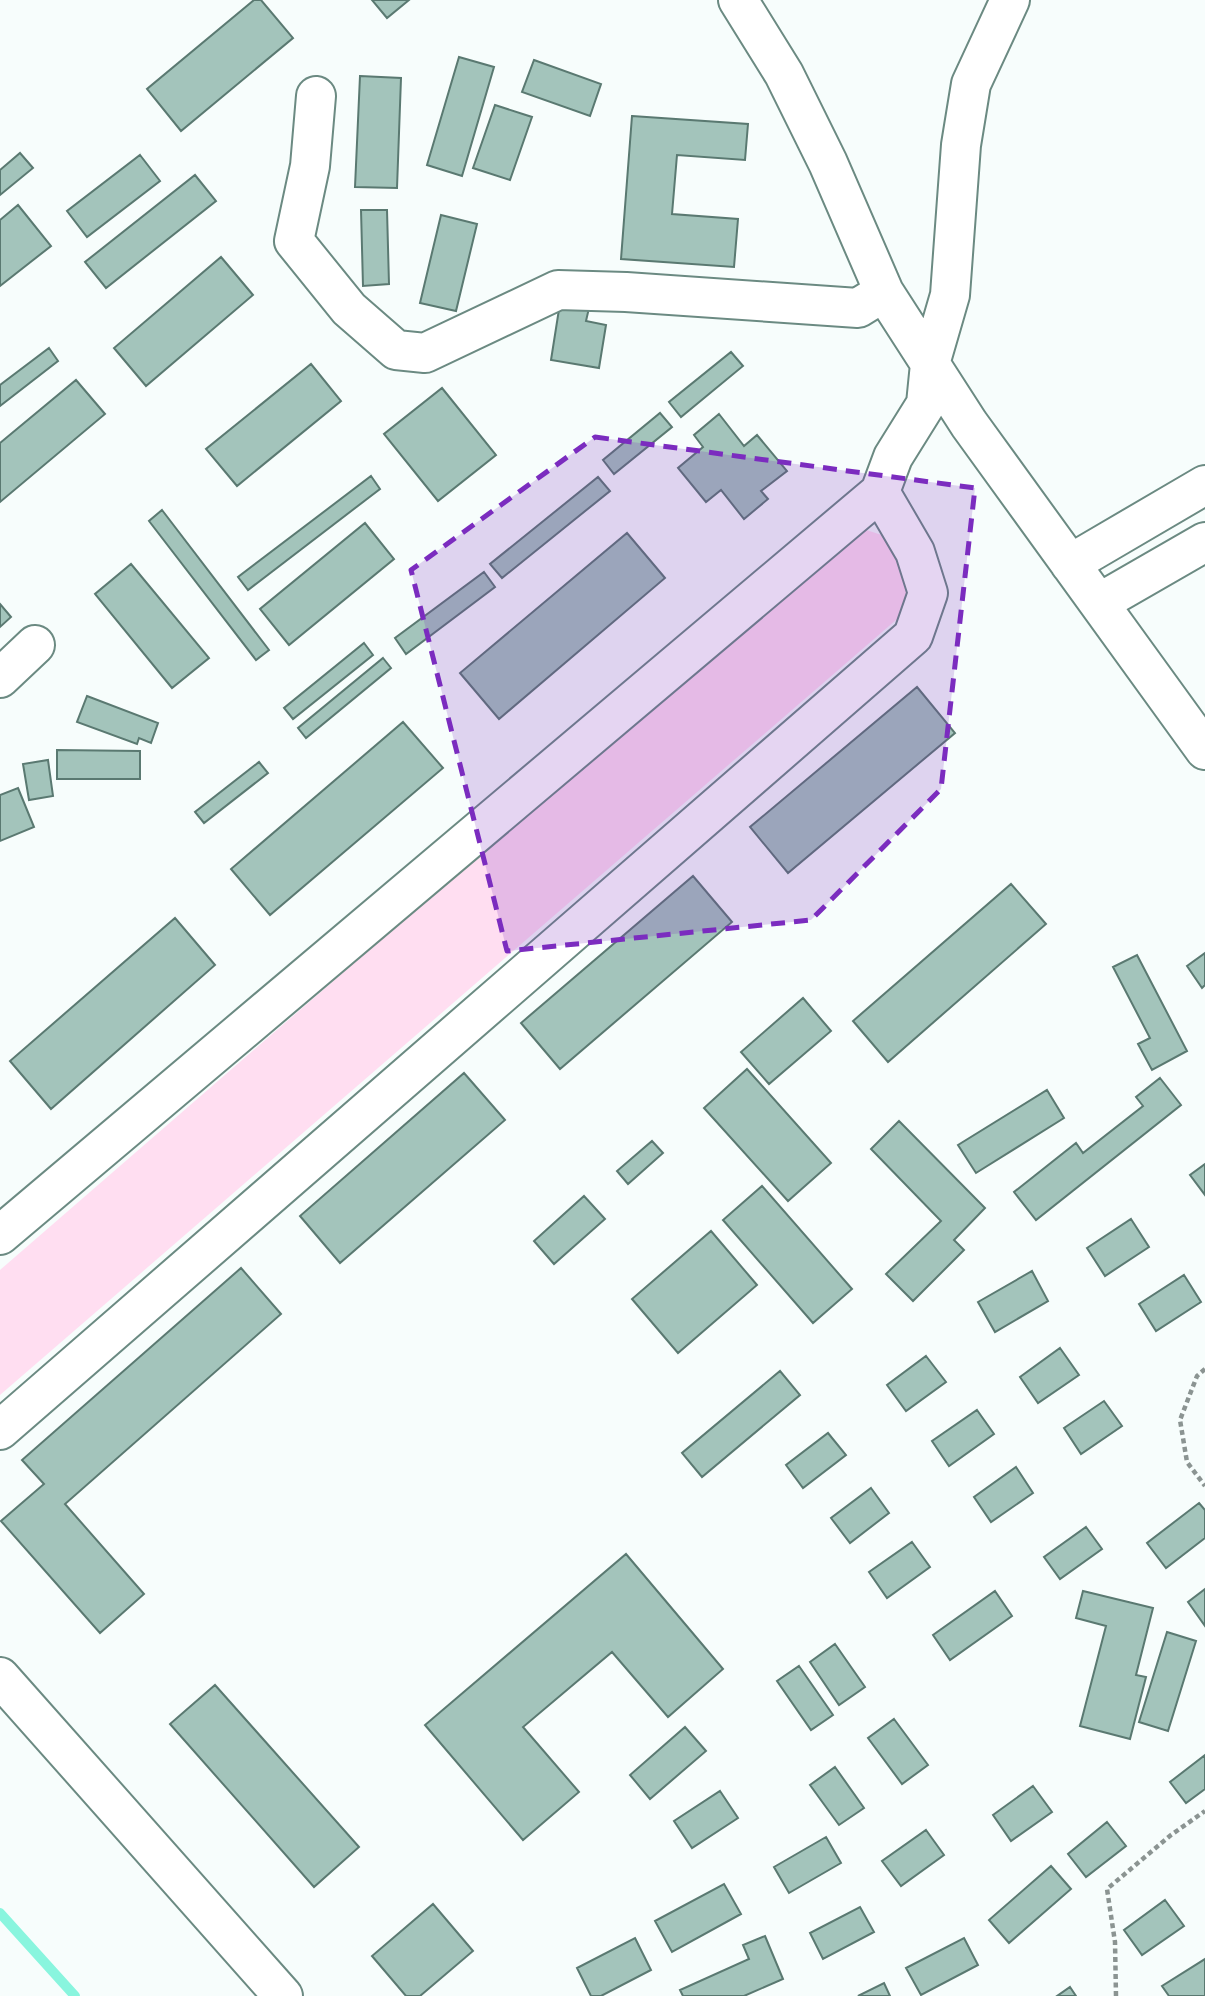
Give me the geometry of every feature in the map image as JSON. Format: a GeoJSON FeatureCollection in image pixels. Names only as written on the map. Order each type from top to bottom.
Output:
{"type":"FeatureCollection","features":[{"type":"Feature","properties":{"kind":"street"},"geometry":{"type":"LineString","coordinates":[[738,0],[795,96],[828,163],[884,292],[969,424],[1205,750]]}},
{"type":"Feature","properties":{"kind":"street"},"geometry":{"type":"LineString","coordinates":[[0,1235],[880,492],[893,457],[926,404],[930,364],[950,295],[961,145],[971,84],[1010,0]]}},
{"type":"Feature","properties":{"kind":"street"},"geometry":{"type":"LineString","coordinates":[[316,96],[310,166],[294,241],[349,309],[396,350],[425,353],[558,290],[858,308],[884,292]]}},
{"type":"Feature","properties":{"kind":"street"},"geometry":{"type":"LineString","coordinates":[[1070,564],[1205,485]]}},
{"type":"Feature","properties":{"kind":"street"},"geometry":{"type":"LineString","coordinates":[[0,1430],[913,636],[928,593],[915,552],[880,492]]}},
{"type":"Feature","properties":{"kind":"street"},"geometry":{"type":"LineString","coordinates":[[1099,603],[1205,542]]}},
{"type":"Feature","properties":{"kind":"street"},"geometry":{"type":"LineString","coordinates":[[0,678],[35,645]]}},
{"type":"Feature","properties":{"kind":"street"},"geometry":{"type":"LineString","coordinates":[[0,1677],[283,1996]]}},
{"type":"Feature","properties":{"kind":"path"},"geometry":{"type":"LineString","coordinates":[[1205,1369],[1196,1376],[1180,1420],[1187,1462],[1205,1486]]}},
{"type":"Feature","properties":{"kind":"path"},"geometry":{"type":"LineString","coordinates":[[1116,1996],[1115,1942],[1107,1889],[1171,1835],[1205,1811]]}},
{"type":"Feature","properties":{"kind":"highlighted area"},"geometry":{"type":"Polygon","coordinates":[[[595,437],[975,488],[941,789],[811,920],[507,951],[411,570],[595,437]]]}},
{"type":"Feature","properties":{"kind":"shaded area"},"geometry":{"type":"Polygon","coordinates":[[[857,527],[891,538],[908,556],[911,607],[0,1395],[0,1270],[857,527]]]}},
{"type":"Feature","properties":{"kind":"building"},"geometry":{"type":"Polygon","coordinates":[[[254,0],[261,0],[293,38],[181,131],[147,89],[254,0]]]}},
{"type":"Feature","properties":{"kind":"building"},"geometry":{"type":"Polygon","coordinates":[[[372,0],[409,0],[387,18],[372,0]]]}},
{"type":"Feature","properties":{"kind":"building"},"geometry":{"type":"Polygon","coordinates":[[[459,57],[494,67],[462,176],[427,165],[459,57]]]}},
{"type":"Feature","properties":{"kind":"building"},"geometry":{"type":"Polygon","coordinates":[[[534,60],[601,84],[590,116],[522,92],[534,60]]]}},
{"type":"Feature","properties":{"kind":"building"},"geometry":{"type":"Polygon","coordinates":[[[360,76],[401,78],[397,188],[355,187],[360,76]]]}},
{"type":"Feature","properties":{"kind":"building"},"geometry":{"type":"Polygon","coordinates":[[[495,105],[532,117],[510,180],[473,168],[495,105]]]}},
{"type":"Feature","properties":{"kind":"building"},"geometry":{"type":"Polygon","coordinates":[[[632,116],[748,124],[745,160],[677,155],[672,214],[738,219],[734,267],[621,259],[632,116]]]}},
{"type":"Feature","properties":{"kind":"building"},"geometry":{"type":"Polygon","coordinates":[[[20,153],[33,168],[0,195],[0,170],[20,153]]]}},
{"type":"Feature","properties":{"kind":"building"},"geometry":{"type":"Polygon","coordinates":[[[140,155],[160,181],[87,237],[67,211],[140,155]]]}},
{"type":"Feature","properties":{"kind":"building"},"geometry":{"type":"Polygon","coordinates":[[[195,175],[216,201],[106,288],[85,262],[195,175]]]}},
{"type":"Feature","properties":{"kind":"building"},"geometry":{"type":"Polygon","coordinates":[[[18,205],[51,246],[0,286],[0,220],[18,205]]]}},
{"type":"Feature","properties":{"kind":"building"},"geometry":{"type":"Polygon","coordinates":[[[361,210],[387,210],[389,284],[363,286],[361,210]]]}},
{"type":"Feature","properties":{"kind":"building"},"geometry":{"type":"Polygon","coordinates":[[[441,215],[477,224],[456,311],[420,303],[441,215]]]}},
{"type":"Feature","properties":{"kind":"building"},"geometry":{"type":"Polygon","coordinates":[[[221,257],[253,295],[146,386],[114,348],[221,257]]]}},
{"type":"Feature","properties":{"kind":"building"},"geometry":{"type":"Polygon","coordinates":[[[560,303],[589,308],[586,321],[606,325],[599,368],[551,360],[560,303]]]}},
{"type":"Feature","properties":{"kind":"building"},"geometry":{"type":"Polygon","coordinates":[[[49,348],[58,361],[0,406],[0,385],[49,348]]]}},
{"type":"Feature","properties":{"kind":"building"},"geometry":{"type":"Polygon","coordinates":[[[731,352],[743,366],[681,417],[669,402],[731,352]]]}},
{"type":"Feature","properties":{"kind":"building"},"geometry":{"type":"Polygon","coordinates":[[[311,364],[341,401],[237,486],[206,449],[311,364]]]}},
{"type":"Feature","properties":{"kind":"building"},"geometry":{"type":"Polygon","coordinates":[[[76,380],[105,414],[0,502],[0,443],[76,380]]]}},
{"type":"Feature","properties":{"kind":"building"},"geometry":{"type":"Polygon","coordinates":[[[442,388],[496,455],[438,501],[384,434],[442,388]]]}},
{"type":"Feature","properties":{"kind":"building"},"geometry":{"type":"Polygon","coordinates":[[[660,413],[672,427],[614,474],[603,460],[660,413]]]}},
{"type":"Feature","properties":{"kind":"building"},"geometry":{"type":"Polygon","coordinates":[[[719,414],[744,446],[757,435],[787,471],[761,491],[768,499],[744,519],[721,490],[706,502],[678,468],[703,447],[694,435],[719,414]]]}},
{"type":"Feature","properties":{"kind":"building"},"geometry":{"type":"Polygon","coordinates":[[[371,476],[380,489],[248,590],[238,577],[371,476]]]}},
{"type":"Feature","properties":{"kind":"building"},"geometry":{"type":"Polygon","coordinates":[[[598,477],[610,491],[502,578],[490,564],[598,477]]]}},
{"type":"Feature","properties":{"kind":"building"},"geometry":{"type":"Polygon","coordinates":[[[162,510],[269,650],[256,660],[149,521],[162,510]]]}},
{"type":"Feature","properties":{"kind":"building"},"geometry":{"type":"Polygon","coordinates":[[[365,523],[394,559],[289,645],[260,609],[365,523]]]}},
{"type":"Feature","properties":{"kind":"building"},"geometry":{"type":"Polygon","coordinates":[[[627,533],[665,578],[499,719],[460,673],[627,533]]]}},
{"type":"Feature","properties":{"kind":"building"},"geometry":{"type":"Polygon","coordinates":[[[131,564],[209,658],[172,688],[95,594],[131,564]]]}},
{"type":"Feature","properties":{"kind":"building"},"geometry":{"type":"Polygon","coordinates":[[[484,572],[495,587],[406,654],[395,638],[484,572]]]}},
{"type":"Feature","properties":{"kind":"building"},"geometry":{"type":"Polygon","coordinates":[[[0,604],[11,617],[0,627],[0,604]]]}},
{"type":"Feature","properties":{"kind":"building"},"geometry":{"type":"Polygon","coordinates":[[[364,643],[373,655],[293,719],[284,708],[364,643]]]}},
{"type":"Feature","properties":{"kind":"building"},"geometry":{"type":"Polygon","coordinates":[[[383,658],[391,668],[306,738],[298,728],[383,658]]]}},
{"type":"Feature","properties":{"kind":"building"},"geometry":{"type":"Polygon","coordinates":[[[917,687],[955,733],[788,873],[750,827],[917,687]]]}},
{"type":"Feature","properties":{"kind":"building"},"geometry":{"type":"Polygon","coordinates":[[[87,696],[158,723],[151,743],[139,738],[137,744],[77,722],[87,696]]]}},
{"type":"Feature","properties":{"kind":"building"},"geometry":{"type":"Polygon","coordinates":[[[403,722],[443,768],[270,915],[231,869],[403,722]]]}},
{"type":"Feature","properties":{"kind":"building"},"geometry":{"type":"Polygon","coordinates":[[[57,750],[140,751],[140,779],[57,779],[57,750]]]}},
{"type":"Feature","properties":{"kind":"building"},"geometry":{"type":"Polygon","coordinates":[[[48,760],[53,796],[29,800],[23,764],[48,760]]]}},
{"type":"Feature","properties":{"kind":"building"},"geometry":{"type":"Polygon","coordinates":[[[259,762],[268,773],[204,823],[195,812],[259,762]]]}},
{"type":"Feature","properties":{"kind":"building"},"geometry":{"type":"Polygon","coordinates":[[[18,788],[34,827],[0,841],[0,795],[18,788]]]}},
{"type":"Feature","properties":{"kind":"building"},"geometry":{"type":"Polygon","coordinates":[[[693,876],[732,922],[560,1069],[521,1023],[693,876]]]}},
{"type":"Feature","properties":{"kind":"building"},"geometry":{"type":"Polygon","coordinates":[[[1011,884],[1046,924],[888,1062],[853,1021],[1011,884]]]}},
{"type":"Feature","properties":{"kind":"building"},"geometry":{"type":"Polygon","coordinates":[[[175,918],[215,965],[51,1109],[10,1061],[175,918]]]}},
{"type":"Feature","properties":{"kind":"building"},"geometry":{"type":"Polygon","coordinates":[[[1205,953],[1205,985],[1202,988],[1187,966],[1205,953]]]}},
{"type":"Feature","properties":{"kind":"building"},"geometry":{"type":"Polygon","coordinates":[[[1137,955],[1187,1051],[1152,1070],[1138,1044],[1150,1038],[1113,967],[1137,955]]]}},
{"type":"Feature","properties":{"kind":"building"},"geometry":{"type":"Polygon","coordinates":[[[803,998],[831,1031],[769,1084],[741,1052],[803,998]]]}},
{"type":"Feature","properties":{"kind":"building"},"geometry":{"type":"Polygon","coordinates":[[[747,1069],[831,1163],[788,1201],[704,1108],[747,1069]]]}},
{"type":"Feature","properties":{"kind":"building"},"geometry":{"type":"Polygon","coordinates":[[[464,1073],[505,1120],[340,1263],[300,1216],[464,1073]]]}},
{"type":"Feature","properties":{"kind":"building"},"geometry":{"type":"Polygon","coordinates":[[[1160,1078],[1181,1105],[1036,1220],[1014,1192],[1076,1143],[1083,1153],[1143,1106],[1136,1097],[1160,1078]]]}},
{"type":"Feature","properties":{"kind":"building"},"geometry":{"type":"Polygon","coordinates":[[[1047,1090],[1064,1118],[976,1173],[958,1145],[1047,1090]]]}},
{"type":"Feature","properties":{"kind":"building"},"geometry":{"type":"Polygon","coordinates":[[[899,1121],[985,1208],[954,1240],[964,1250],[913,1301],[886,1274],[941,1221],[871,1149],[899,1121]]]}},
{"type":"Feature","properties":{"kind":"building"},"geometry":{"type":"Polygon","coordinates":[[[652,1141],[663,1153],[628,1184],[617,1171],[652,1141]]]}},
{"type":"Feature","properties":{"kind":"building"},"geometry":{"type":"Polygon","coordinates":[[[1205,1164],[1205,1195],[1190,1175],[1205,1164]]]}},
{"type":"Feature","properties":{"kind":"building"},"geometry":{"type":"Polygon","coordinates":[[[762,1186],[852,1289],[813,1323],[723,1220],[762,1186]]]}},
{"type":"Feature","properties":{"kind":"building"},"geometry":{"type":"Polygon","coordinates":[[[584,1196],[605,1219],[554,1264],[534,1241],[584,1196]]]}},
{"type":"Feature","properties":{"kind":"building"},"geometry":{"type":"Polygon","coordinates":[[[1131,1219],[1149,1247],[1105,1276],[1087,1248],[1131,1219]]]}},
{"type":"Feature","properties":{"kind":"building"},"geometry":{"type":"Polygon","coordinates":[[[711,1231],[757,1285],[678,1353],[632,1299],[711,1231]]]}},
{"type":"Feature","properties":{"kind":"building"},"geometry":{"type":"Polygon","coordinates":[[[241,1268],[281,1314],[65,1504],[144,1594],[100,1633],[1,1521],[44,1484],[22,1460],[241,1268]]]}},
{"type":"Feature","properties":{"kind":"building"},"geometry":{"type":"Polygon","coordinates":[[[1032,1271],[1048,1301],[995,1332],[978,1302],[1032,1271]]]}},
{"type":"Feature","properties":{"kind":"building"},"geometry":{"type":"Polygon","coordinates":[[[1184,1275],[1201,1302],[1156,1331],[1139,1304],[1184,1275]]]}},
{"type":"Feature","properties":{"kind":"building"},"geometry":{"type":"Polygon","coordinates":[[[1060,1348],[1079,1375],[1038,1403],[1020,1377],[1060,1348]]]}},
{"type":"Feature","properties":{"kind":"building"},"geometry":{"type":"Polygon","coordinates":[[[926,1356],[946,1382],[906,1411],[887,1385],[926,1356]]]}},
{"type":"Feature","properties":{"kind":"building"},"geometry":{"type":"Polygon","coordinates":[[[780,1371],[800,1395],[702,1477],[682,1453],[780,1371]]]}},
{"type":"Feature","properties":{"kind":"building"},"geometry":{"type":"Polygon","coordinates":[[[1104,1401],[1122,1426],[1081,1454],[1064,1428],[1104,1401]]]}},
{"type":"Feature","properties":{"kind":"building"},"geometry":{"type":"Polygon","coordinates":[[[977,1410],[994,1434],[949,1466],[932,1441],[977,1410]]]}},
{"type":"Feature","properties":{"kind":"building"},"geometry":{"type":"Polygon","coordinates":[[[828,1433],[846,1455],[803,1488],[786,1465],[828,1433]]]}},
{"type":"Feature","properties":{"kind":"building"},"geometry":{"type":"Polygon","coordinates":[[[1016,1467],[1033,1493],[991,1522],[974,1497],[1016,1467]]]}},
{"type":"Feature","properties":{"kind":"building"},"geometry":{"type":"Polygon","coordinates":[[[871,1488],[889,1513],[850,1543],[831,1518],[871,1488]]]}},
{"type":"Feature","properties":{"kind":"building"},"geometry":{"type":"Polygon","coordinates":[[[1199,1503],[1205,1510],[1205,1538],[1166,1568],[1147,1543],[1199,1503]]]}},
{"type":"Feature","properties":{"kind":"building"},"geometry":{"type":"Polygon","coordinates":[[[1086,1527],[1102,1549],[1060,1579],[1044,1557],[1086,1527]]]}},
{"type":"Feature","properties":{"kind":"building"},"geometry":{"type":"Polygon","coordinates":[[[912,1542],[930,1567],[887,1598],[869,1572],[912,1542]]]}},
{"type":"Feature","properties":{"kind":"building"},"geometry":{"type":"Polygon","coordinates":[[[626,1554],[723,1669],[668,1717],[612,1652],[523,1727],[579,1792],[523,1840],[425,1725],[626,1554]]]}},
{"type":"Feature","properties":{"kind":"building"},"geometry":{"type":"Polygon","coordinates":[[[1205,1589],[1205,1626],[1188,1602],[1205,1589]]]}},
{"type":"Feature","properties":{"kind":"building"},"geometry":{"type":"Polygon","coordinates":[[[995,1591],[1012,1616],[950,1660],[933,1635],[995,1591]]]}},
{"type":"Feature","properties":{"kind":"building"},"geometry":{"type":"Polygon","coordinates":[[[1083,1591],[1153,1608],[1136,1675],[1146,1677],[1130,1739],[1080,1726],[1106,1626],[1076,1618],[1083,1591]]]}},
{"type":"Feature","properties":{"kind":"building"},"geometry":{"type":"Polygon","coordinates":[[[1167,1632],[1196,1641],[1168,1731],[1139,1722],[1167,1632]]]}},
{"type":"Feature","properties":{"kind":"building"},"geometry":{"type":"Polygon","coordinates":[[[835,1644],[865,1687],[839,1705],[810,1662],[835,1644]]]}},
{"type":"Feature","properties":{"kind":"building"},"geometry":{"type":"Polygon","coordinates":[[[799,1666],[833,1715],[811,1730],[777,1681],[799,1666]]]}},
{"type":"Feature","properties":{"kind":"building"},"geometry":{"type":"Polygon","coordinates":[[[215,1685],[359,1847],[314,1887],[170,1724],[215,1685]]]}},
{"type":"Feature","properties":{"kind":"building"},"geometry":{"type":"Polygon","coordinates":[[[894,1719],[928,1765],[902,1784],[868,1738],[894,1719]]]}},
{"type":"Feature","properties":{"kind":"building"},"geometry":{"type":"Polygon","coordinates":[[[685,1727],[706,1751],[650,1799],[630,1775],[685,1727]]]}},
{"type":"Feature","properties":{"kind":"building"},"geometry":{"type":"Polygon","coordinates":[[[1205,1755],[1205,1789],[1186,1803],[1170,1782],[1205,1755]]]}},
{"type":"Feature","properties":{"kind":"building"},"geometry":{"type":"Polygon","coordinates":[[[835,1767],[864,1808],[839,1825],[810,1785],[835,1767]]]}},
{"type":"Feature","properties":{"kind":"building"},"geometry":{"type":"Polygon","coordinates":[[[1033,1786],[1052,1812],[1011,1841],[993,1815],[1033,1786]]]}},
{"type":"Feature","properties":{"kind":"building"},"geometry":{"type":"Polygon","coordinates":[[[720,1791],[738,1818],[692,1848],[674,1821],[720,1791]]]}},
{"type":"Feature","properties":{"kind":"building"},"geometry":{"type":"Polygon","coordinates":[[[1107,1822],[1126,1846],[1086,1877],[1068,1854],[1107,1822]]]}},
{"type":"Feature","properties":{"kind":"building"},"geometry":{"type":"Polygon","coordinates":[[[926,1830],[944,1855],[901,1886],[882,1861],[926,1830]]]}},
{"type":"Feature","properties":{"kind":"building"},"geometry":{"type":"Polygon","coordinates":[[[826,1837],[841,1863],[789,1893],[774,1867],[826,1837]]]}},
{"type":"Feature","properties":{"kind":"building"},"geometry":{"type":"Polygon","coordinates":[[[1051,1866],[1071,1889],[1009,1943],[989,1920],[1051,1866]]]}},
{"type":"Feature","properties":{"kind":"building"},"geometry":{"type":"Polygon","coordinates":[[[724,1884],[741,1914],[672,1952],[655,1921],[724,1884]]]}},
{"type":"Feature","properties":{"kind":"building"},"geometry":{"type":"Polygon","coordinates":[[[1165,1900],[1184,1926],[1142,1955],[1124,1930],[1165,1900]]]}},
{"type":"Feature","properties":{"kind":"building"},"geometry":{"type":"Polygon","coordinates":[[[433,1904],[473,1951],[420,1996],[406,1996],[372,1956],[433,1904]]]}},
{"type":"Feature","properties":{"kind":"building"},"geometry":{"type":"Polygon","coordinates":[[[860,1907],[874,1932],[823,1959],[810,1933],[860,1907]]]}},
{"type":"Feature","properties":{"kind":"building"},"geometry":{"type":"Polygon","coordinates":[[[765,1936],[783,1979],[744,1996],[683,1996],[680,1990],[749,1959],[743,1945],[765,1936]]]}},
{"type":"Feature","properties":{"kind":"building"},"geometry":{"type":"Polygon","coordinates":[[[635,1938],[651,1970],[601,1996],[591,1996],[577,1968],[635,1938]]]}},
{"type":"Feature","properties":{"kind":"building"},"geometry":{"type":"Polygon","coordinates":[[[964,1938],[978,1965],[921,1995],[906,1968],[964,1938]]]}},
{"type":"Feature","properties":{"kind":"building"},"geometry":{"type":"Polygon","coordinates":[[[1205,1959],[1205,1996],[1169,1996],[1162,1986],[1205,1959]]]}},
{"type":"Feature","properties":{"kind":"building"},"geometry":{"type":"Polygon","coordinates":[[[884,1983],[890,1996],[858,1996],[884,1983]]]}},
{"type":"Feature","properties":{"kind":"building"},"geometry":{"type":"Polygon","coordinates":[[[1070,1987],[1076,1996],[1057,1996],[1070,1987]]]}},
{"type":"Feature","properties":{"kind":"waterway"},"geometry":{"type":"LineString","coordinates":[[0,1913],[75,1996]]}}]}
